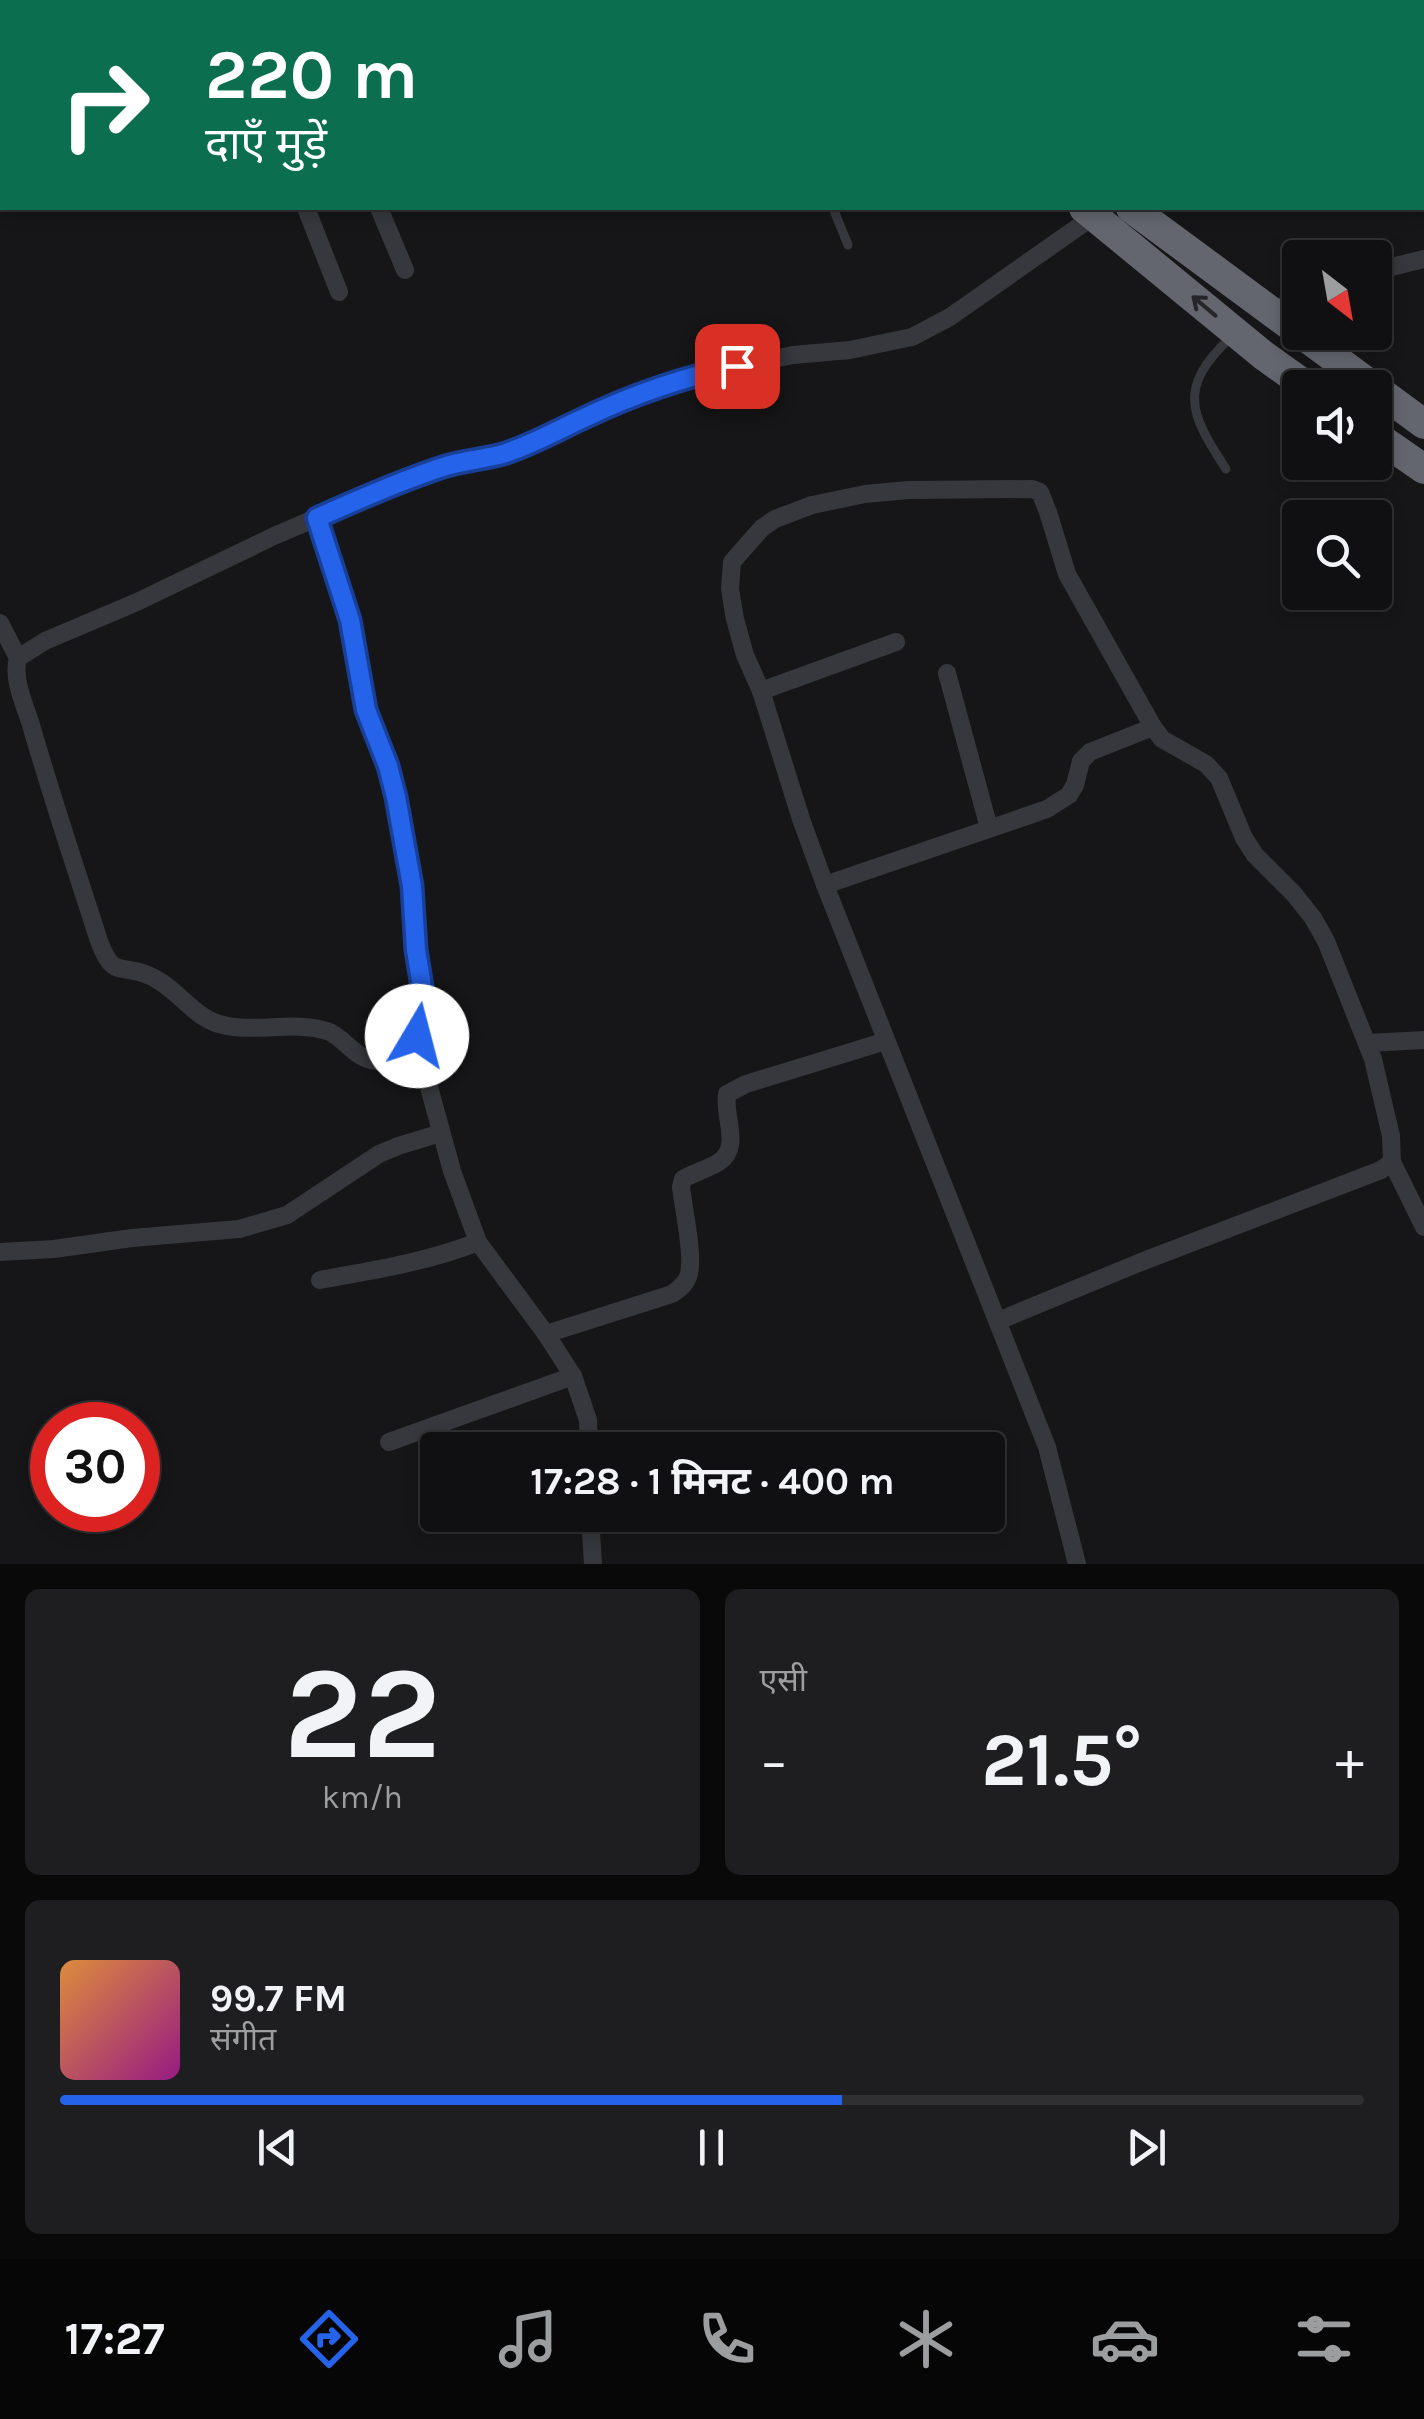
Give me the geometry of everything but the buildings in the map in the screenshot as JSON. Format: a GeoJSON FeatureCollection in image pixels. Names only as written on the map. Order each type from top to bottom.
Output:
{"type":"FeatureCollection","features":[{"type":"Feature","properties":{"kind":"highway"},"geometry":{"type":"LineString","coordinates":[[1094,210],[1284,370]]}},
{"type":"Feature","properties":{"kind":"highway"},"geometry":{"type":"LineString","coordinates":[[1134,210],[1351,370]]}},
{"type":"Feature","properties":{"kind":"highway"},"geometry":{"type":"LineString","coordinates":[[1392,400],[1424,424]]}},
{"type":"Feature","properties":{"kind":"highway"},"geometry":{"type":"LineString","coordinates":[[1392,446],[1424,469]]}},
{"type":"Feature","properties":{"kind":"street"},"geometry":{"type":"LineString","coordinates":[[307,210],[339,292]]}},
{"type":"Feature","properties":{"kind":"street"},"geometry":{"type":"LineString","coordinates":[[380,210],[405,270]]}},
{"type":"Feature","properties":{"kind":"street"},"geometry":{"type":"LineString","coordinates":[[588,1432],[572,1376],[478,1242],[424,1077],[415,1068],[369,1060],[329,1032],[217,1024],[147,974],[109,964],[38,751],[18,682],[18,658],[45,641],[317,518],[420,475],[504,453],[617,403],[701,373],[912,337],[950,317],[1094,210]]}},
{"type":"Feature","properties":{"kind":"street"},"geometry":{"type":"LineString","coordinates":[[1392,267],[1424,259]]}},
{"type":"Feature","properties":{"kind":"street"},"geometry":{"type":"LineString","coordinates":[[1273,312],[1282,306]]}},
{"type":"Feature","properties":{"kind":"street"},"geometry":{"type":"LineString","coordinates":[[1077,1564],[1046,1446],[801,819],[734,619],[732,562],[762,528],[775,519],[812,506],[864,494],[908,490],[1040,492],[1067,574],[1153,727],[1162,739],[1206,764],[1219,778],[1255,855],[1294,894],[1326,941],[1368,1043],[1391,1136],[1392,1162],[1424,1227]]}},
{"type":"Feature","properties":{"kind":"street"},"geometry":{"type":"LineString","coordinates":[[317,518],[350,620],[366,710],[392,781],[412,886],[426,1020],[403,1063]]}},
{"type":"Feature","properties":{"kind":"street"},"geometry":{"type":"LineString","coordinates":[[0,623],[18,658]]}},
{"type":"Feature","properties":{"kind":"street"},"geometry":{"type":"LineString","coordinates":[[761,691],[896,642]]}},
{"type":"Feature","properties":{"kind":"street"},"geometry":{"type":"LineString","coordinates":[[947,673],[989,828]]}},
{"type":"Feature","properties":{"kind":"street"},"geometry":{"type":"LineString","coordinates":[[826,885],[1059,802],[1069,795],[1081,760],[1090,752],[1153,727]]}},
{"type":"Feature","properties":{"kind":"street"},"geometry":{"type":"LineString","coordinates":[[546,1334],[672,1294],[684,1285],[690,1257],[680,1186],[683,1180],[727,1155],[727,1094],[746,1084],[886,1040]]}},
{"type":"Feature","properties":{"kind":"street"},"geometry":{"type":"LineString","coordinates":[[1368,1043],[1424,1040]]}},
{"type":"Feature","properties":{"kind":"street"},"geometry":{"type":"LineString","coordinates":[[0,1252],[239,1229],[287,1214],[380,1154],[441,1134]]}},
{"type":"Feature","properties":{"kind":"street"},"geometry":{"type":"LineString","coordinates":[[998,1321],[1381,1170],[1392,1162]]}},
{"type":"Feature","properties":{"kind":"street"},"geometry":{"type":"LineString","coordinates":[[320,1280],[408,1264],[478,1242]]}},
{"type":"Feature","properties":{"kind":"street"},"geometry":{"type":"LineString","coordinates":[[389,1442],[572,1376]]}},
{"type":"Feature","properties":{"kind":"street"},"geometry":{"type":"LineString","coordinates":[[591,1532],[593,1564]]}},
{"type":"Feature","properties":{"kind":"lane"},"geometry":{"type":"LineString","coordinates":[[834,210],[848,245]]}},
{"type":"Feature","properties":{"kind":"lane"},"geometry":{"type":"LineString","coordinates":[[1226,469],[1202,432],[1194,394],[1198,377],[1210,357],[1236,333]]}},
{"type":"Feature","properties":{"kind":"route"},"geometry":{"type":"LineString","coordinates":[[417,1036],[426,1020],[426,1011],[416,950],[412,886],[396,797],[366,710],[350,620],[317,518],[405,480],[504,453],[617,403],[701,373],[737,366]]}}]}
